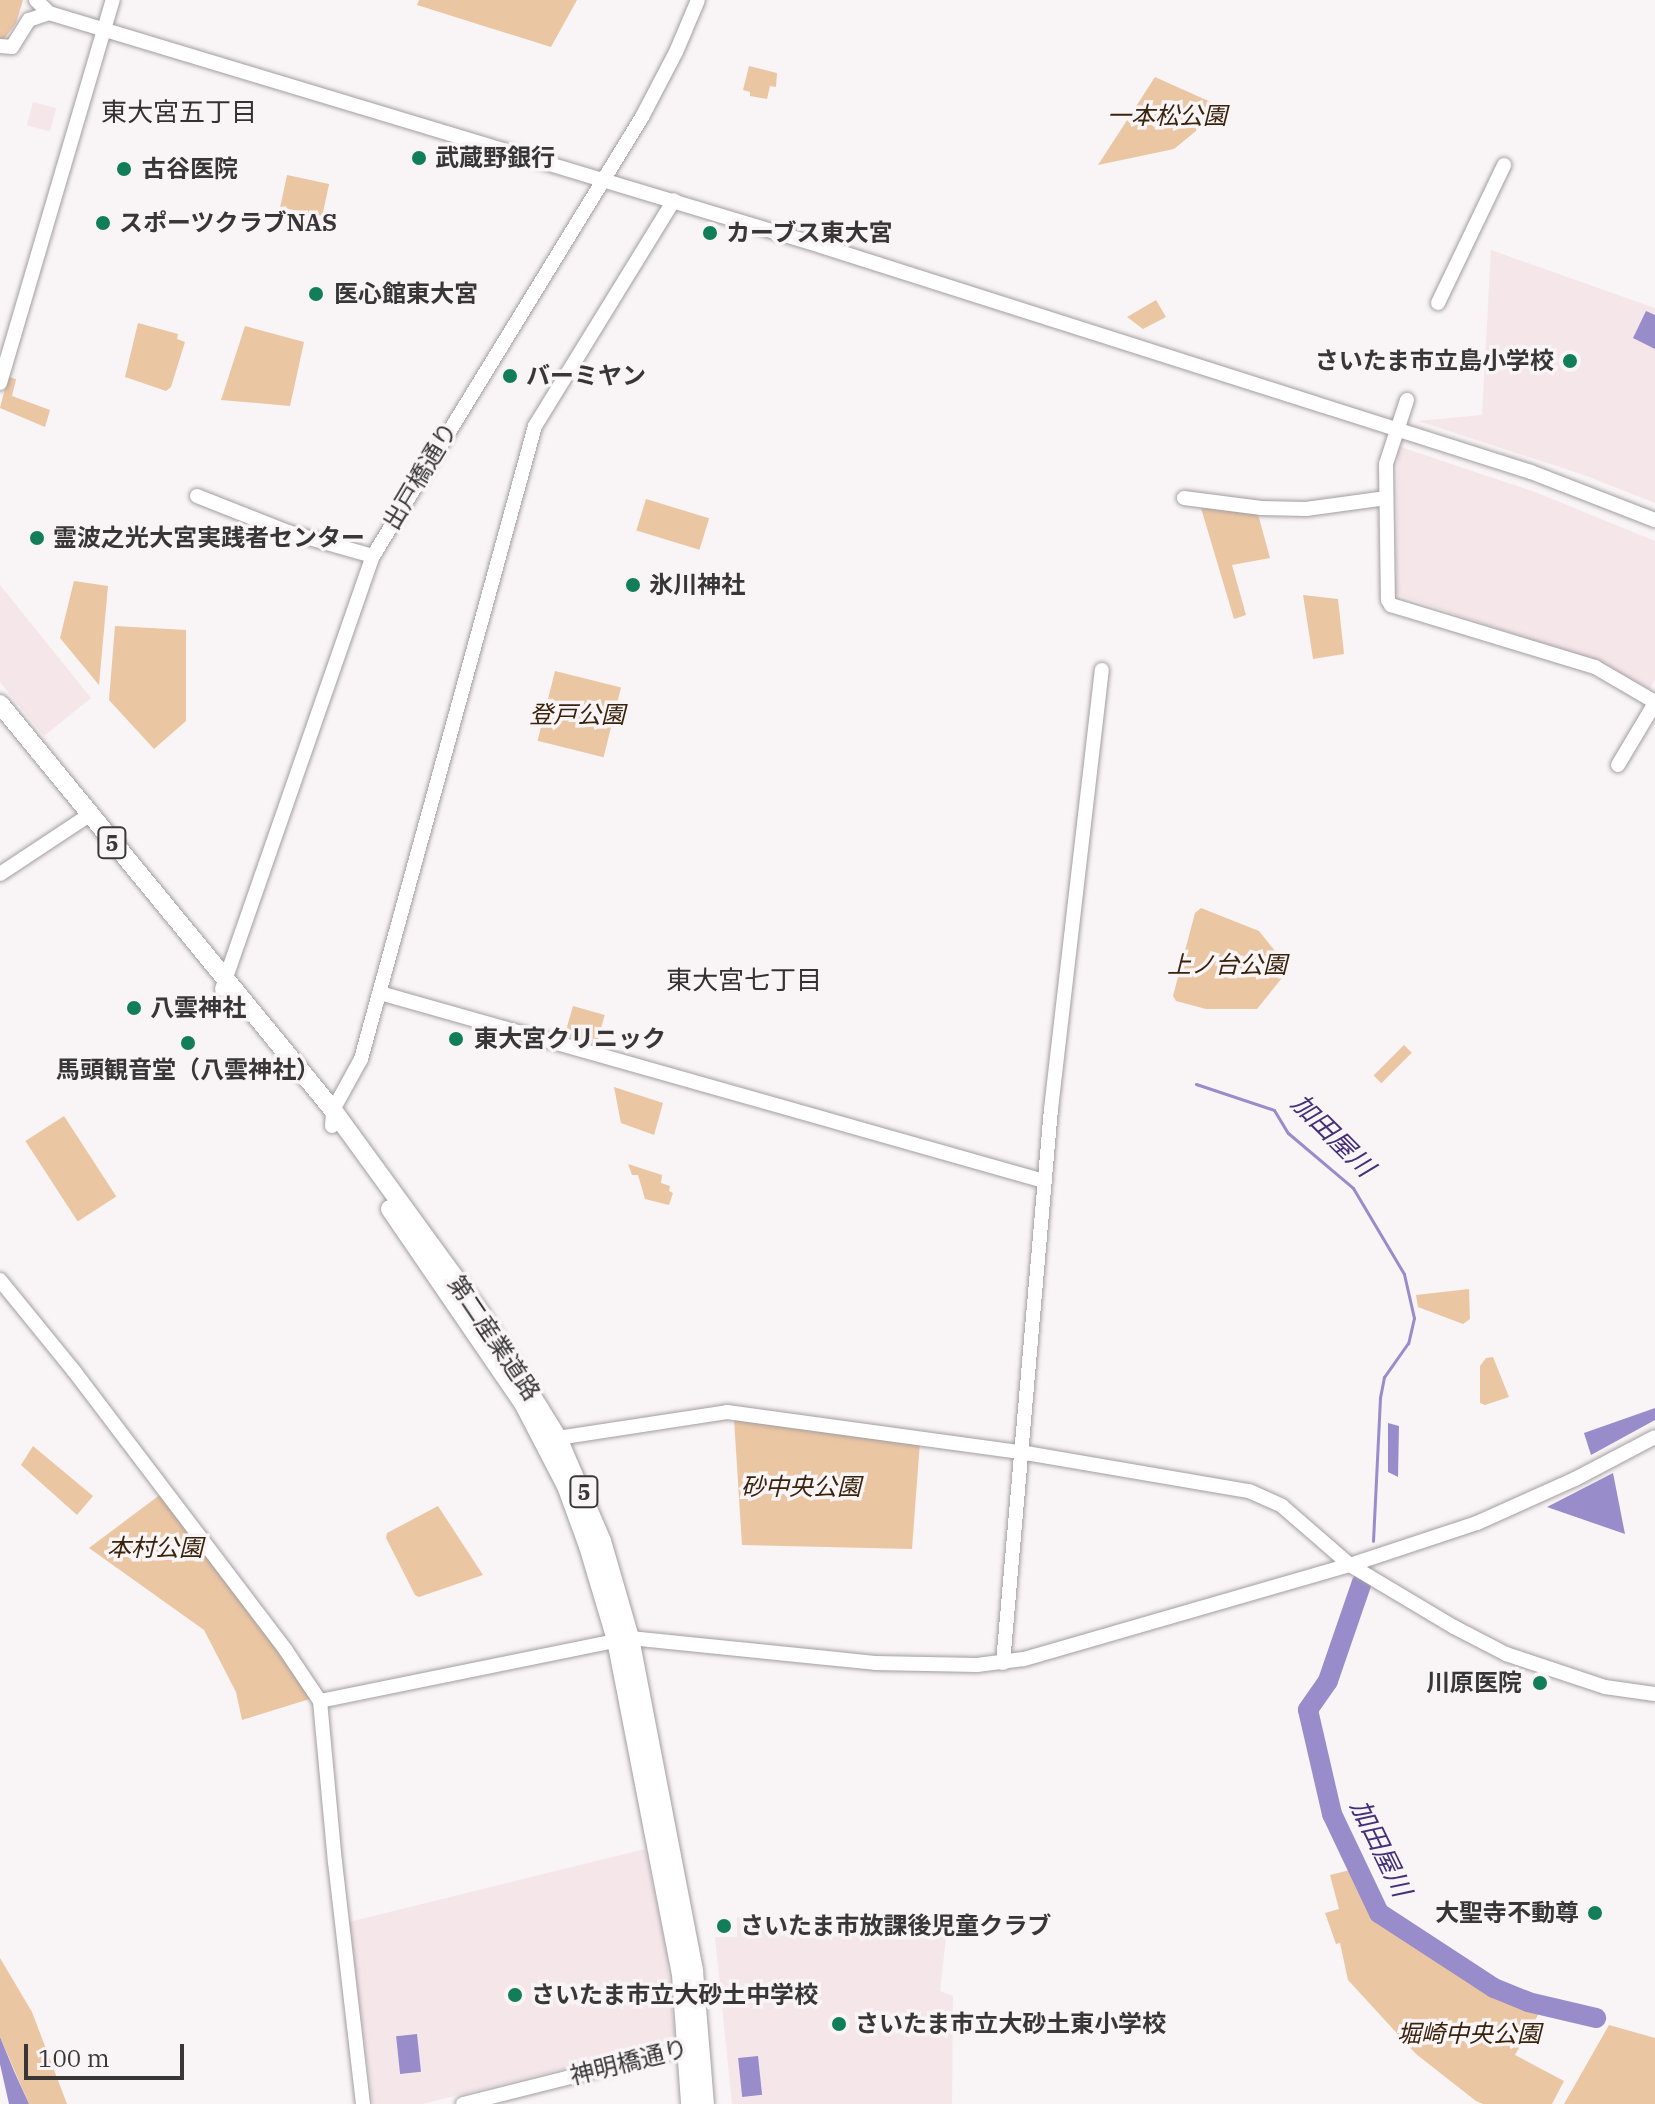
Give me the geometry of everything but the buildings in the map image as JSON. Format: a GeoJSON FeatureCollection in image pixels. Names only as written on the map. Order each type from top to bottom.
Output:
{"type":"FeatureCollection","features":[{"type":"Feature","properties":{"kind":"main road","name":"第二産業道路"},"geometry":{"type":"LineString","coordinates":[[0,704],[86,818]]}},
{"type":"Feature","properties":{"kind":"main road","name":"第二産業道路"},"geometry":{"type":"LineString","coordinates":[[0,719],[86,818],[332,1118],[481,1314],[551,1439],[602,1541],[690,1946],[696,2046],[705,2104]]}},
{"type":"Feature","properties":{"kind":"main road","name":"第二産業道路"},"geometry":{"type":"LineString","coordinates":[[690,2104],[696,2046]]}},
{"type":"Feature","properties":{"kind":"street"},"geometry":{"type":"LineString","coordinates":[[21,32],[29,0]]}},
{"type":"Feature","properties":{"kind":"street"},"geometry":{"type":"LineString","coordinates":[[36,0],[49,13],[674,200],[1531,472],[1655,520]]}},
{"type":"Feature","properties":{"kind":"street"},"geometry":{"type":"LineString","coordinates":[[0,383],[113,0]]}},
{"type":"Feature","properties":{"kind":"street","name":"出戸橋通り"},"geometry":{"type":"LineString","coordinates":[[224,985],[373,556],[666,73],[698,0]]}},
{"type":"Feature","properties":{"kind":"street"},"geometry":{"type":"LineString","coordinates":[[0,46],[12,47],[35,17],[49,13]]}},
{"type":"Feature","properties":{"kind":"street"},"geometry":{"type":"LineString","coordinates":[[1438,303],[1504,165]]}},
{"type":"Feature","properties":{"kind":"street"},"geometry":{"type":"LineString","coordinates":[[332,1118],[361,1059],[535,426],[674,200]]}},
{"type":"Feature","properties":{"kind":"street"},"geometry":{"type":"LineString","coordinates":[[1407,400],[1386,456],[1388,600],[1391,605],[1595,667],[1655,702],[1618,765]]}},
{"type":"Feature","properties":{"kind":"street"},"geometry":{"type":"LineString","coordinates":[[197,496],[288,532],[373,556]]}},
{"type":"Feature","properties":{"kind":"street"},"geometry":{"type":"LineString","coordinates":[[1184,498],[1261,508],[1306,509],[1386,498]]}},
{"type":"Feature","properties":{"kind":"street"},"geometry":{"type":"LineString","coordinates":[[1003,1663],[1044,1181],[1102,670]]}},
{"type":"Feature","properties":{"kind":"street"},"geometry":{"type":"LineString","coordinates":[[0,874],[86,818]]}},
{"type":"Feature","properties":{"kind":"street"},"geometry":{"type":"LineString","coordinates":[[380,993],[1044,1181]]}},
{"type":"Feature","properties":{"kind":"street"},"geometry":{"type":"LineString","coordinates":[[0,1280],[74,1371],[285,1649],[320,1701],[363,2104]]}},
{"type":"Feature","properties":{"kind":"street"},"geometry":{"type":"LineString","coordinates":[[551,1439],[727,1412],[1020,1452],[1264,1496],[1282,1506],[1350,1565],[1454,1627],[1529,1663],[1605,1687],[1655,1694]]}},
{"type":"Feature","properties":{"kind":"street"},"geometry":{"type":"LineString","coordinates":[[320,1701],[623,1639],[875,1663],[1003,1663],[1073,1647],[1350,1565],[1505,1511],[1655,1437]]}},
{"type":"Feature","properties":{"kind":"street","name":"神明橋通り"},"geometry":{"type":"LineString","coordinates":[[463,2104],[696,2046]]}},
{"type":"Feature","properties":{"kind":"shaded area"},"geometry":{"type":"Polygon","coordinates":[[[33,102],[56,108],[50,131],[27,125],[33,102]]]}},
{"type":"Feature","properties":{"kind":"shaded area","name":"さいたま市立島小学校"},"geometry":{"type":"Polygon","coordinates":[[[1491,250],[1655,308],[1655,503],[1584,475],[1418,421],[1482,415],[1491,250]]]}},
{"type":"Feature","properties":{"kind":"shaded area"},"geometry":{"type":"Polygon","coordinates":[[[1646,311],[1655,315],[1655,349],[1633,338],[1646,311]]]}},
{"type":"Feature","properties":{"kind":"shaded area"},"geometry":{"type":"Polygon","coordinates":[[[1398,446],[1535,492],[1655,541],[1655,679],[1650,689],[1607,666],[1396,594],[1398,446]]]}},
{"type":"Feature","properties":{"kind":"shaded area"},"geometry":{"type":"Polygon","coordinates":[[[0,585],[91,698],[44,736],[0,682],[0,585]]]}},
{"type":"Feature","properties":{"kind":"shaded area"},"geometry":{"type":"Polygon","coordinates":[[[1655,1408],[1655,1420],[1591,1455],[1584,1433],[1655,1408]]]}},
{"type":"Feature","properties":{"kind":"shaded area"},"geometry":{"type":"Polygon","coordinates":[[[1388,1423],[1399,1426],[1398,1477],[1388,1472],[1388,1423]]]}},
{"type":"Feature","properties":{"kind":"shaded area"},"geometry":{"type":"Polygon","coordinates":[[[1613,1473],[1625,1534],[1547,1507],[1613,1473]]]}},
{"type":"Feature","properties":{"kind":"shaded area","name":"さいたま市立大砂土中学校"},"geometry":{"type":"Polygon","coordinates":[[[645,1849],[666,1949],[675,2041],[422,2104],[373,2104],[349,1922],[645,1849]]]}},
{"type":"Feature","properties":{"kind":"shaded area","name":"さいたま市立大砂土東小学校"},"geometry":{"type":"Polygon","coordinates":[[[737,1917],[946,1937],[940,1991],[953,1996],[952,2104],[732,2104],[715,1937],[737,1937],[737,1917]]]}},
{"type":"Feature","properties":{"kind":"shaded area"},"geometry":{"type":"Polygon","coordinates":[[[417,2034],[421,2072],[400,2074],[396,2036],[417,2034]]]}},
{"type":"Feature","properties":{"kind":"shaded area"},"geometry":{"type":"Polygon","coordinates":[[[0,2037],[29,2104],[9,2104],[0,2064],[0,2037]]]}},
{"type":"Feature","properties":{"kind":"shaded area"},"geometry":{"type":"Polygon","coordinates":[[[758,2056],[762,2095],[742,2097],[738,2058],[758,2056]]]}},
{"type":"Feature","properties":{"kind":"green space"},"geometry":{"type":"Polygon","coordinates":[[[0,0],[23,0],[16,23],[4,39],[0,39],[0,0]]]}},
{"type":"Feature","properties":{"kind":"green space"},"geometry":{"type":"Polygon","coordinates":[[[419,0],[577,0],[551,47],[417,5],[419,0]]]}},
{"type":"Feature","properties":{"kind":"green space"},"geometry":{"type":"Polygon","coordinates":[[[749,66],[777,73],[776,87],[770,86],[767,99],[750,96],[750,92],[743,90],[749,66]]]}},
{"type":"Feature","properties":{"kind":"green space","name":"一本松公園"},"geometry":{"type":"Polygon","coordinates":[[[1155,77],[1224,108],[1174,149],[1098,165],[1155,77]]]}},
{"type":"Feature","properties":{"kind":"green space"},"geometry":{"type":"Polygon","coordinates":[[[287,175],[329,184],[322,216],[280,207],[287,175]]]}},
{"type":"Feature","properties":{"kind":"green space"},"geometry":{"type":"Polygon","coordinates":[[[1156,300],[1166,317],[1143,329],[1127,317],[1156,300]]]}},
{"type":"Feature","properties":{"kind":"green space"},"geometry":{"type":"Polygon","coordinates":[[[138,323],[178,334],[177,339],[185,342],[171,387],[166,391],[125,377],[138,323]]]}},
{"type":"Feature","properties":{"kind":"green space"},"geometry":{"type":"Polygon","coordinates":[[[245,326],[304,342],[290,406],[221,400],[245,326]]]}},
{"type":"Feature","properties":{"kind":"green space"},"geometry":{"type":"Polygon","coordinates":[[[8,377],[16,379],[12,396],[50,410],[45,427],[0,408],[8,377]]]}},
{"type":"Feature","properties":{"kind":"green space"},"geometry":{"type":"Polygon","coordinates":[[[646,499],[709,518],[699,550],[636,531],[646,499]]]}},
{"type":"Feature","properties":{"kind":"green space"},"geometry":{"type":"Polygon","coordinates":[[[1201,508],[1258,514],[1270,558],[1232,565],[1246,615],[1234,619],[1201,508]]]}},
{"type":"Feature","properties":{"kind":"green space"},"geometry":{"type":"Polygon","coordinates":[[[74,581],[108,586],[99,685],[60,638],[74,581]]]}},
{"type":"Feature","properties":{"kind":"green space"},"geometry":{"type":"Polygon","coordinates":[[[1303,595],[1338,599],[1344,654],[1313,659],[1303,595]]]}},
{"type":"Feature","properties":{"kind":"green space"},"geometry":{"type":"Polygon","coordinates":[[[115,626],[186,630],[186,721],[154,749],[109,700],[115,626]]]}},
{"type":"Feature","properties":{"kind":"green space","name":"登戸公園"},"geometry":{"type":"Polygon","coordinates":[[[555,671],[621,687],[604,757],[538,741],[555,671]]]}},
{"type":"Feature","properties":{"kind":"green space","name":"上ノ台公園"},"geometry":{"type":"Polygon","coordinates":[[[1201,908],[1259,931],[1287,966],[1286,973],[1257,1009],[1206,1009],[1176,1001],[1173,996],[1195,913],[1201,908]]]}},
{"type":"Feature","properties":{"kind":"green space"},"geometry":{"type":"Polygon","coordinates":[[[573,1006],[605,1015],[596,1044],[565,1035],[573,1006]]]}},
{"type":"Feature","properties":{"kind":"green space"},"geometry":{"type":"Polygon","coordinates":[[[1404,1045],[1412,1053],[1381,1083],[1374,1075],[1404,1045]]]}},
{"type":"Feature","properties":{"kind":"green space"},"geometry":{"type":"Polygon","coordinates":[[[614,1087],[663,1103],[654,1135],[621,1123],[614,1087]]]}},
{"type":"Feature","properties":{"kind":"green space"},"geometry":{"type":"Polygon","coordinates":[[[64,1116],[116,1197],[78,1222],[25,1141],[64,1116]]]}},
{"type":"Feature","properties":{"kind":"green space"},"geometry":{"type":"Polygon","coordinates":[[[628,1164],[662,1175],[661,1183],[670,1186],[669,1191],[673,1193],[669,1205],[645,1199],[638,1175],[632,1175],[628,1164]]]}},
{"type":"Feature","properties":{"kind":"green space"},"geometry":{"type":"Polygon","coordinates":[[[1469,1289],[1470,1319],[1463,1324],[1418,1307],[1416,1295],[1469,1289]]]}},
{"type":"Feature","properties":{"kind":"green space"},"geometry":{"type":"Polygon","coordinates":[[[1493,1357],[1509,1397],[1485,1405],[1480,1403],[1480,1366],[1486,1358],[1493,1357]]]}},
{"type":"Feature","properties":{"kind":"green space","name":"砂中央公園"},"geometry":{"type":"Polygon","coordinates":[[[734,1419],[920,1441],[912,1549],[742,1545],[734,1419]]]}},
{"type":"Feature","properties":{"kind":"green space"},"geometry":{"type":"Polygon","coordinates":[[[33,1446],[93,1496],[77,1515],[21,1465],[33,1446]]]}},
{"type":"Feature","properties":{"kind":"green space","name":"本村公園"},"geometry":{"type":"Polygon","coordinates":[[[161,1494],[313,1698],[242,1720],[236,1692],[204,1630],[89,1548],[161,1494]]]}},
{"type":"Feature","properties":{"kind":"green space"},"geometry":{"type":"Polygon","coordinates":[[[438,1506],[483,1575],[419,1597],[415,1595],[386,1538],[387,1533],[438,1506]]]}},
{"type":"Feature","properties":{"kind":"green space","name":"堀崎中央公園"},"geometry":{"type":"Polygon","coordinates":[[[1354,1869],[1381,1920],[1495,1992],[1542,2008],[1515,2055],[1564,2081],[1552,2104],[1483,2104],[1476,2101],[1416,2054],[1348,1980],[1340,1943],[1336,1944],[1325,1913],[1339,1909],[1330,1875],[1354,1869]]]}},
{"type":"Feature","properties":{"kind":"green space"},"geometry":{"type":"Polygon","coordinates":[[[0,1958],[32,2012],[67,2104],[29,2104],[0,2037],[0,1958]]]}},
{"type":"Feature","properties":{"kind":"green space"},"geometry":{"type":"Polygon","coordinates":[[[1609,2025],[1655,2038],[1655,2104],[1564,2104],[1609,2025]]]}},
{"type":"Feature","properties":{"kind":"waterway","name":"加田屋川"},"geometry":{"type":"LineString","coordinates":[[1196,1084],[1274,1110],[1288,1133],[1353,1188],[1404,1274],[1414,1318],[1408,1343],[1384,1377],[1380,1398],[1373,1541]]}},
{"type":"Feature","properties":{"kind":"waterway","name":"加田屋川"},"geometry":{"type":"LineString","coordinates":[[1362,1582],[1328,1681],[1308,1710],[1332,1814],[1379,1913],[1494,1988],[1528,2002],[1596,2018]]}},
{"type":"Feature","properties":{"kind":"place","name":"武蔵野銀行"},"geometry":{"type":"Point","coordinates":[419,158]}},
{"type":"Feature","properties":{"kind":"place","name":"古谷医院"},"geometry":{"type":"Point","coordinates":[124,169]}},
{"type":"Feature","properties":{"kind":"place","name":"スポーツクラブNAS"},"geometry":{"type":"Point","coordinates":[103,223]}},
{"type":"Feature","properties":{"kind":"place","name":"カーブス東大宮"},"geometry":{"type":"Point","coordinates":[710,233]}},
{"type":"Feature","properties":{"kind":"place","name":"医心館東大宮"},"geometry":{"type":"Point","coordinates":[316,294]}},
{"type":"Feature","properties":{"kind":"place","name":"さいたま市立島小学校"},"geometry":{"type":"Point","coordinates":[1570,361]}},
{"type":"Feature","properties":{"kind":"place","name":"バーミヤン"},"geometry":{"type":"Point","coordinates":[510,376]}},
{"type":"Feature","properties":{"kind":"place","name":"霊波之光大宮実践者センター"},"geometry":{"type":"Point","coordinates":[37,538]}},
{"type":"Feature","properties":{"kind":"place","name":"氷川神社"},"geometry":{"type":"Point","coordinates":[633,585]}},
{"type":"Feature","properties":{"kind":"place","name":"八雲神社"},"geometry":{"type":"Point","coordinates":[134,1008]}},
{"type":"Feature","properties":{"kind":"place","name":"東大宮クリニック"},"geometry":{"type":"Point","coordinates":[456,1039]}},
{"type":"Feature","properties":{"kind":"place","name":"馬頭観音堂（八雲神社）"},"geometry":{"type":"Point","coordinates":[188,1043]}},
{"type":"Feature","properties":{"kind":"place","name":"川原医院"},"geometry":{"type":"Point","coordinates":[1540,1683]}},
{"type":"Feature","properties":{"kind":"place","name":"大聖寺不動尊"},"geometry":{"type":"Point","coordinates":[1595,1913]}},
{"type":"Feature","properties":{"kind":"place","name":"さいたま市放課後児童クラブ"},"geometry":{"type":"Point","coordinates":[724,1926]}},
{"type":"Feature","properties":{"kind":"place","name":"さいたま市立大砂土中学校"},"geometry":{"type":"Point","coordinates":[515,1995]}},
{"type":"Feature","properties":{"kind":"place","name":"さいたま市立大砂土東小学校"},"geometry":{"type":"Point","coordinates":[839,2024]}},
{"type":"Feature","properties":{"kind":"district","name":"東大宮五丁目"},"geometry":{"type":"Point","coordinates":[179,112]}},
{"type":"Feature","properties":{"kind":"district","name":"東大宮七丁目"},"geometry":{"type":"Point","coordinates":[744,980]}}]}
